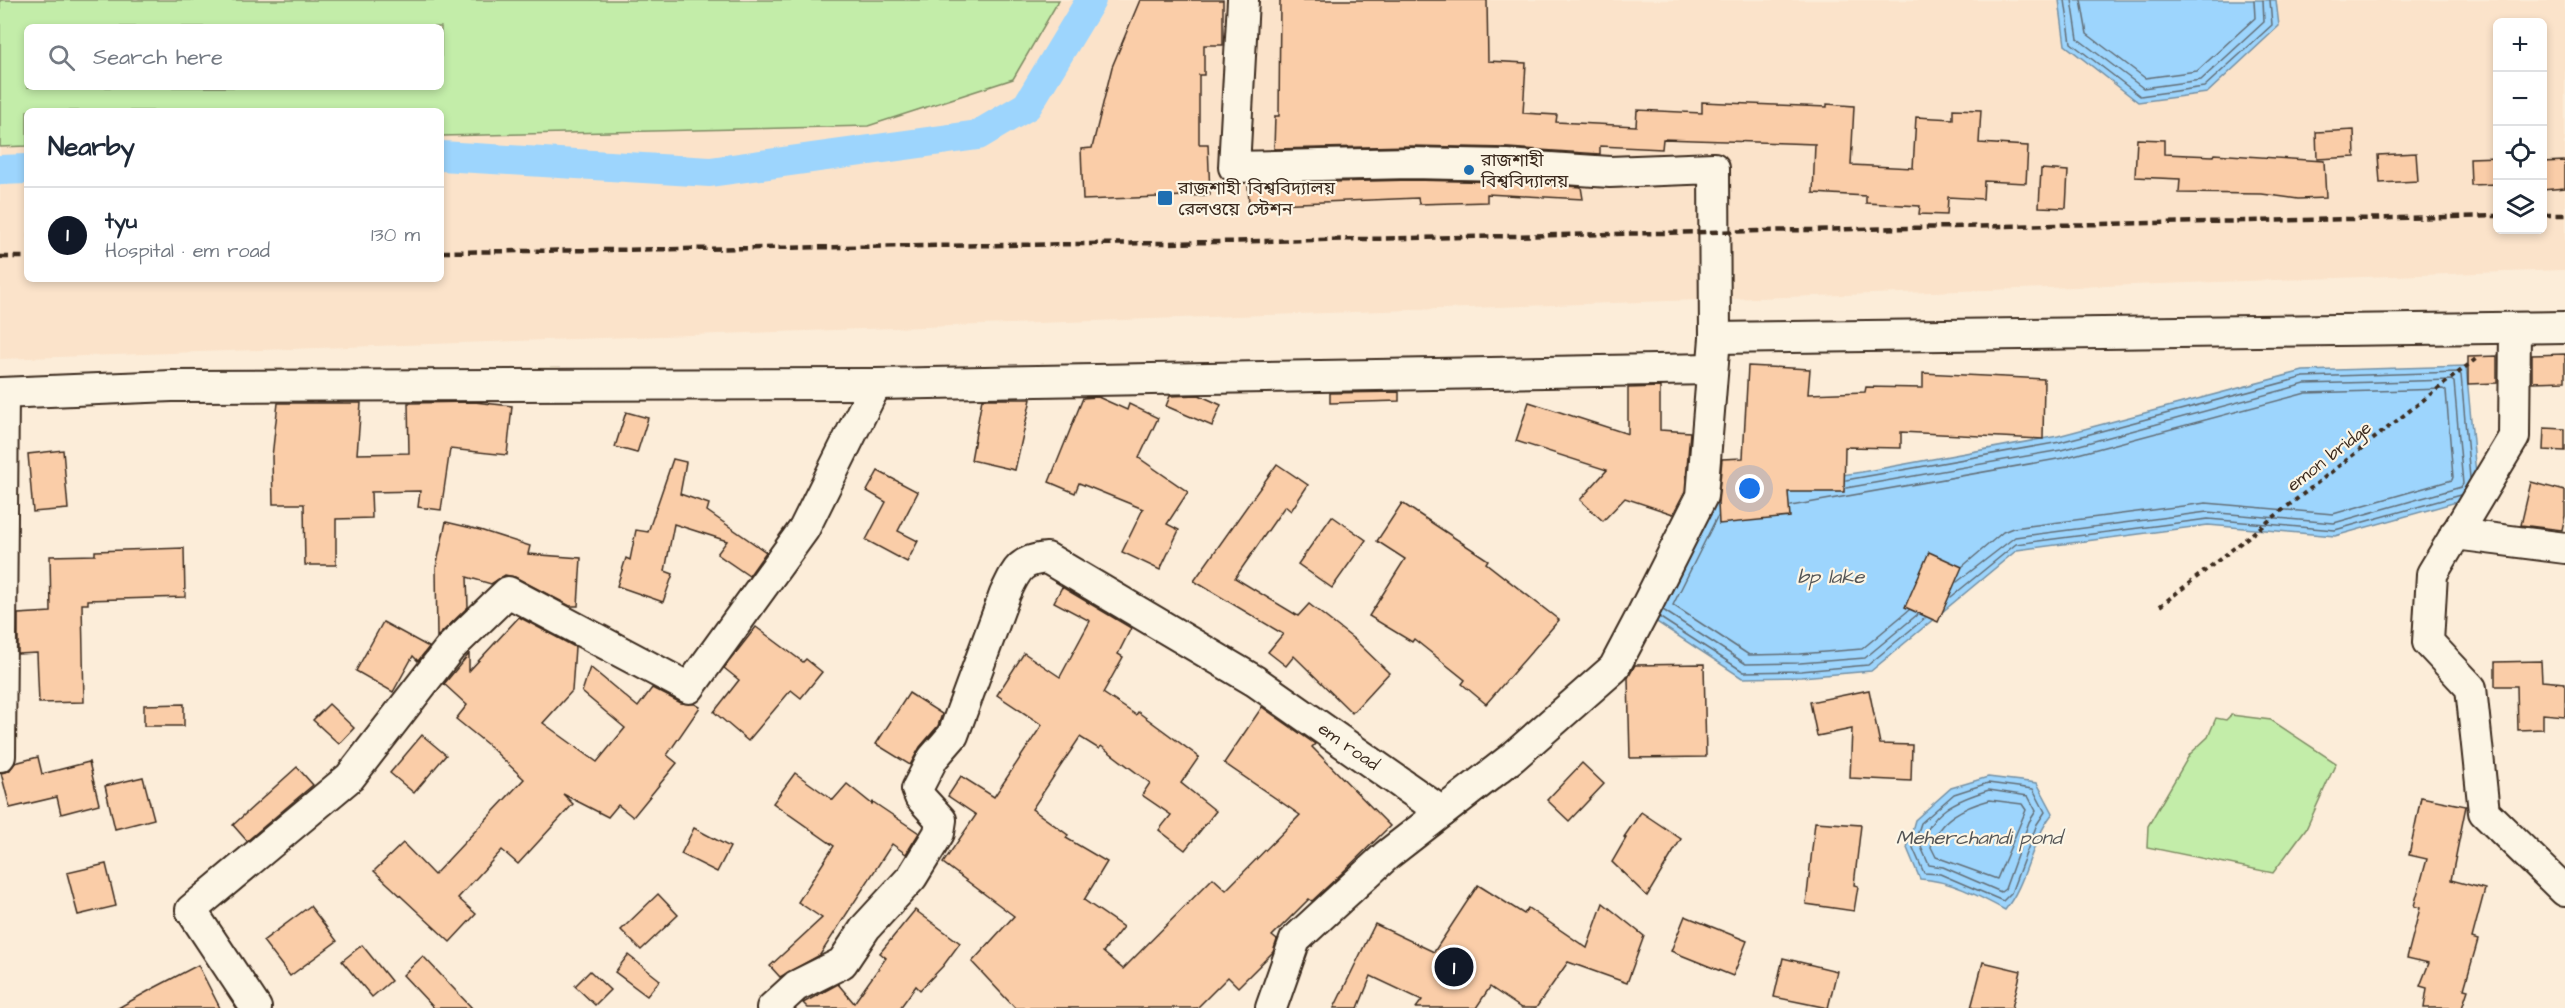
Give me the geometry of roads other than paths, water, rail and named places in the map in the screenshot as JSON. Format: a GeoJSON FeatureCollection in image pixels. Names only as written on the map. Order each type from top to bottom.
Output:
{"type":"FeatureCollection","features":[{"type":"Feature","properties":{"kind":"street"},"geometry":{"type":"LineString","coordinates":[[1243,0],[1234,167],[1411,163],[1507,165],[1610,172],[1714,168],[1715,338],[1702,496],[1614,668],[1513,757],[1388,855],[1295,940],[1271,1008]]}},
{"type":"Feature","properties":{"kind":"street"},"geometry":{"type":"LineString","coordinates":[[1715,338],[2565,327]]}},
{"type":"Feature","properties":{"kind":"street"},"geometry":{"type":"LineString","coordinates":[[2515,328],[2514,437],[2432,574],[2428,642],[2471,688],[2484,812],[2565,891]]}},
{"type":"Feature","properties":{"kind":"street"},"geometry":{"type":"LineString","coordinates":[[0,756],[2,393],[171,386],[876,384],[1712,369]]}},
{"type":"Feature","properties":{"kind":"street"},"geometry":{"type":"LineString","coordinates":[[256,1008],[191,910],[350,777],[450,648],[508,592],[689,688],[804,529],[876,384]]}},
{"type":"Feature","properties":{"kind":"street"},"geometry":{"type":"LineString","coordinates":[[2455,534],[2565,548]]}},
{"type":"Feature","properties":{"kind":"street","name":"em road"},"geometry":{"type":"LineString","coordinates":[[772,1008],[796,986],[842,963],[866,927],[912,876],[939,833],[941,820],[920,797],[917,789],[933,758],[953,735],[1005,594],[1021,564],[1034,559],[1047,558],[1255,681],[1442,812]]}},
{"type":"Feature","properties":{"kind":"water"},"geometry":{"type":"Polygon","coordinates":[[[2059,0],[2276,0],[2279,26],[2207,93],[2138,102],[2065,45],[2059,0]]]}},
{"type":"Feature","properties":{"kind":"water","name":"bp lake"},"geometry":{"type":"Polygon","coordinates":[[[2466,366],[2478,496],[2335,536],[2208,525],[2017,550],[1871,671],[1801,677],[1742,678],[1643,613],[1702,496],[1862,472],[2058,436],[2303,371],[2466,366]]]}},
{"type":"Feature","properties":{"kind":"water","name":"Meherchandi pond"},"geometry":{"type":"Polygon","coordinates":[[[1988,777],[2037,783],[2053,813],[2039,836],[2019,887],[2005,910],[1953,886],[1920,879],[1907,848],[1915,820],[1951,788],[1988,777]]]}},
{"type":"Feature","properties":{"kind":"waterway"},"geometry":{"type":"LineString","coordinates":[[444,156],[710,172],[978,135],[1027,106],[1091,0]]}},
{"type":"Feature","properties":{"kind":"waterway"},"geometry":{"type":"LineString","coordinates":[[0,170],[24,169]]}},
{"type":"Feature","properties":{"kind":"railway"},"geometry":{"type":"LineString","coordinates":[[2547,215],[2565,215]]}},
{"type":"Feature","properties":{"kind":"railway"},"geometry":{"type":"LineString","coordinates":[[444,252],[1166,243],[2493,216]]}},
{"type":"Feature","properties":{"kind":"railway"},"geometry":{"type":"LineString","coordinates":[[0,257],[24,257]]}},
{"type":"Feature","properties":{"kind":"place","name":"রাজশাহী বিশ্ববিদ্যালয়"},"geometry":{"type":"Point","coordinates":[1469,170]}},
{"type":"Feature","properties":{"kind":"place","name":"রাজশাহী বিশ্ববিদ্যালয় রেলওয়ে স্টেশন"},"geometry":{"type":"Point","coordinates":[1165,198]}},
{"type":"Feature","properties":{"kind":"place","name":"tyu"},"geometry":{"type":"Point","coordinates":[1454,967]}}]}
